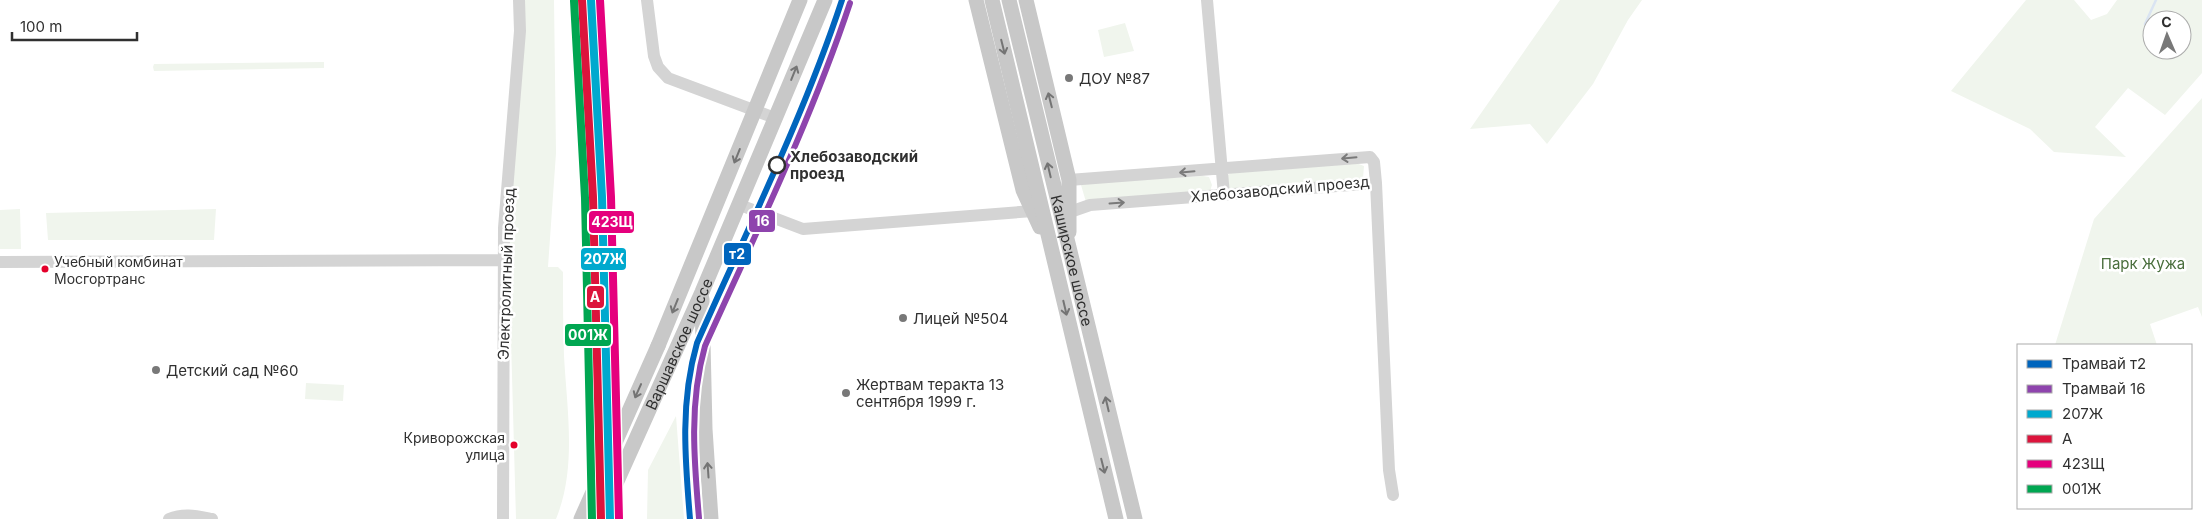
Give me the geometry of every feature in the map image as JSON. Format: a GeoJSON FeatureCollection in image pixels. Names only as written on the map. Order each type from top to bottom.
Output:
{"type":"FeatureCollection","features":[{"type":"Feature","properties":{"kind":"main road","name":"Варшавское шоссе"},"geometry":{"type":"LineString","coordinates":[[581,519],[658,346],[800,0]]}},
{"type":"Feature","properties":{"kind":"main road","name":"Варшавское шоссе"},"geometry":{"type":"LineString","coordinates":[[600,519],[740,205],[824,0]]}},
{"type":"Feature","properties":{"kind":"main road"},"geometry":{"type":"LineString","coordinates":[[976,0],[1023,190],[1054,261]]}},
{"type":"Feature","properties":{"kind":"main road","name":"Каширское шоссе"},"geometry":{"type":"LineString","coordinates":[[992,0],[1116,519]]}},
{"type":"Feature","properties":{"kind":"main road","name":"Каширское шоссе"},"geometry":{"type":"LineString","coordinates":[[1009,0],[1068,251],[1135,519]]}},
{"type":"Feature","properties":{"kind":"main road"},"geometry":{"type":"LineString","coordinates":[[1026,0],[1070,180],[1068,251]]}},
{"type":"Feature","properties":{"kind":"main road"},"geometry":{"type":"LineString","coordinates":[[702,292],[705,429],[711,519]]}},
{"type":"Feature","properties":{"kind":"street","name":"Электролитный проезд"},"geometry":{"type":"LineString","coordinates":[[503,519],[504,228],[520,31],[519,0]]}},
{"type":"Feature","properties":{"kind":"street"},"geometry":{"type":"LineString","coordinates":[[647,0],[654,56],[658,67],[668,78],[776,118]]}},
{"type":"Feature","properties":{"kind":"street"},"geometry":{"type":"LineString","coordinates":[[1208,0],[1224,195]]}},
{"type":"Feature","properties":{"kind":"street","name":"Хлебозаводский проезд"},"geometry":{"type":"LineString","coordinates":[[1070,180],[1364,156],[1370,157],[1374,162],[1376,183],[1090,205],[1070,212]]}},
{"type":"Feature","properties":{"kind":"street"},"geometry":{"type":"LineString","coordinates":[[1376,183],[1389,470],[1393,496]]}},
{"type":"Feature","properties":{"kind":"street"},"geometry":{"type":"LineString","coordinates":[[740,205],[803,229],[1033,211]]}},
{"type":"Feature","properties":{"kind":"street"},"geometry":{"type":"LineString","coordinates":[[0,262],[504,260]]}},
{"type":"Feature","properties":{"kind":"street"},"geometry":{"type":"LineString","coordinates":[[168,519],[186,515],[212,519]]}},
{"type":"Feature","properties":{"kind":"green space"},"geometry":{"type":"Polygon","coordinates":[[[523,0],[554,0],[556,153],[548,267],[558,267],[563,272],[564,356],[569,439],[567,480],[556,519],[516,519],[509,268],[516,268],[507,263],[523,0]]]}},
{"type":"Feature","properties":{"kind":"green space"},"geometry":{"type":"Polygon","coordinates":[[[1560,0],[1642,0],[1628,20],[1593,84],[1547,144],[1530,124],[1470,129],[1560,0]]]}},
{"type":"Feature","properties":{"kind":"green space"},"geometry":{"type":"Polygon","coordinates":[[[2026,0],[2074,0],[2091,20],[2107,14],[2117,0],[2202,0],[2202,73],[2165,115],[2128,88],[2095,127],[2126,157],[2054,152],[2030,129],[1951,91],[2026,0]]]}},
{"type":"Feature","properties":{"kind":"green space"},"geometry":{"type":"Polygon","coordinates":[[[1125,23],[1134,51],[1104,57],[1098,30],[1125,23]]]}},
{"type":"Feature","properties":{"kind":"green space"},"geometry":{"type":"Polygon","coordinates":[[[324,62],[324,68],[154,71],[153,67],[154,64],[324,62]]]}},
{"type":"Feature","properties":{"kind":"green space","name":"Парк Жужа"},"geometry":{"type":"Polygon","coordinates":[[[2202,98],[2202,317],[2198,307],[2150,324],[2157,344],[2055,344],[2094,219],[2202,98]]]}},
{"type":"Feature","properties":{"kind":"green space"},"geometry":{"type":"Polygon","coordinates":[[[1356,163],[1364,166],[1363,178],[1231,190],[1228,187],[1228,175],[1231,173],[1356,163]]]}},
{"type":"Feature","properties":{"kind":"green space"},"geometry":{"type":"Polygon","coordinates":[[[1209,177],[1212,185],[1210,191],[1086,202],[1081,185],[1096,182],[1209,177]]]}},
{"type":"Feature","properties":{"kind":"green space"},"geometry":{"type":"Polygon","coordinates":[[[20,209],[21,249],[0,249],[0,210],[20,209]]]}},
{"type":"Feature","properties":{"kind":"green space"},"geometry":{"type":"Polygon","coordinates":[[[216,209],[214,240],[48,240],[46,213],[216,209]]]}},
{"type":"Feature","properties":{"kind":"green space"},"geometry":{"type":"Polygon","coordinates":[[[306,383],[344,385],[343,401],[305,399],[306,383]]]}},
{"type":"Feature","properties":{"kind":"green space"},"geometry":{"type":"Polygon","coordinates":[[[676,416],[684,519],[647,519],[648,470],[676,416]]]}},
{"type":"Feature","properties":{"kind":"waterway"},"geometry":{"type":"LineString","coordinates":[[2151,10],[2156,0]]}},
{"type":"Feature","properties":{"kind":"railway"},"geometry":{"type":"LineString","coordinates":[[579,0],[598,519]]}},
{"type":"Feature","properties":{"kind":"tram line","name":"т2"},"geometry":{"type":"LineString","coordinates":[[690,519],[685,431],[688,387],[697,343],[792,131],[827,44],[842,0]]}},
{"type":"Feature","properties":{"kind":"tram line","name":"16"},"geometry":{"type":"LineString","coordinates":[[699,518],[694,432],[697,389],[705,346],[800,133],[835,47],[850,3]]}},
{"type":"Feature","properties":{"kind":"transit line","name":"A"},"geometry":{"type":"LineString","coordinates":[[582,0],[593,197],[601,519]]}},
{"type":"Feature","properties":{"kind":"transit line","name":"207Ж"},"geometry":{"type":"LineString","coordinates":[[591,0],[602,197],[610,519]]}},
{"type":"Feature","properties":{"kind":"transit line","name":"423Щ"},"geometry":{"type":"LineString","coordinates":[[600,0],[611,197],[619,519]]}},
{"type":"Feature","properties":{"kind":"transit line","name":"001Ж"},"geometry":{"type":"LineString","coordinates":[[574,1],[585,198],[592,519]]}},
{"type":"Feature","properties":{"kind":"place","name":"ДОУ №87"},"geometry":{"type":"Point","coordinates":[1069,78]}},
{"type":"Feature","properties":{"kind":"place","name":"Хлебозаводский проезд"},"geometry":{"type":"Point","coordinates":[777,165]}},
{"type":"Feature","properties":{"kind":"place","name":"Учебный комбинат Мосгортранс"},"geometry":{"type":"Point","coordinates":[45,269]}},
{"type":"Feature","properties":{"kind":"place","name":"Лицей №504"},"geometry":{"type":"Point","coordinates":[903,318]}},
{"type":"Feature","properties":{"kind":"place","name":"Детский сад №60"},"geometry":{"type":"Point","coordinates":[156,370]}},
{"type":"Feature","properties":{"kind":"place","name":"Жертвам теракта 13 сентября 1999 г."},"geometry":{"type":"Point","coordinates":[846,393]}},
{"type":"Feature","properties":{"kind":"place","name":"Криворожская улица"},"geometry":{"type":"Point","coordinates":[514,445]}}]}
